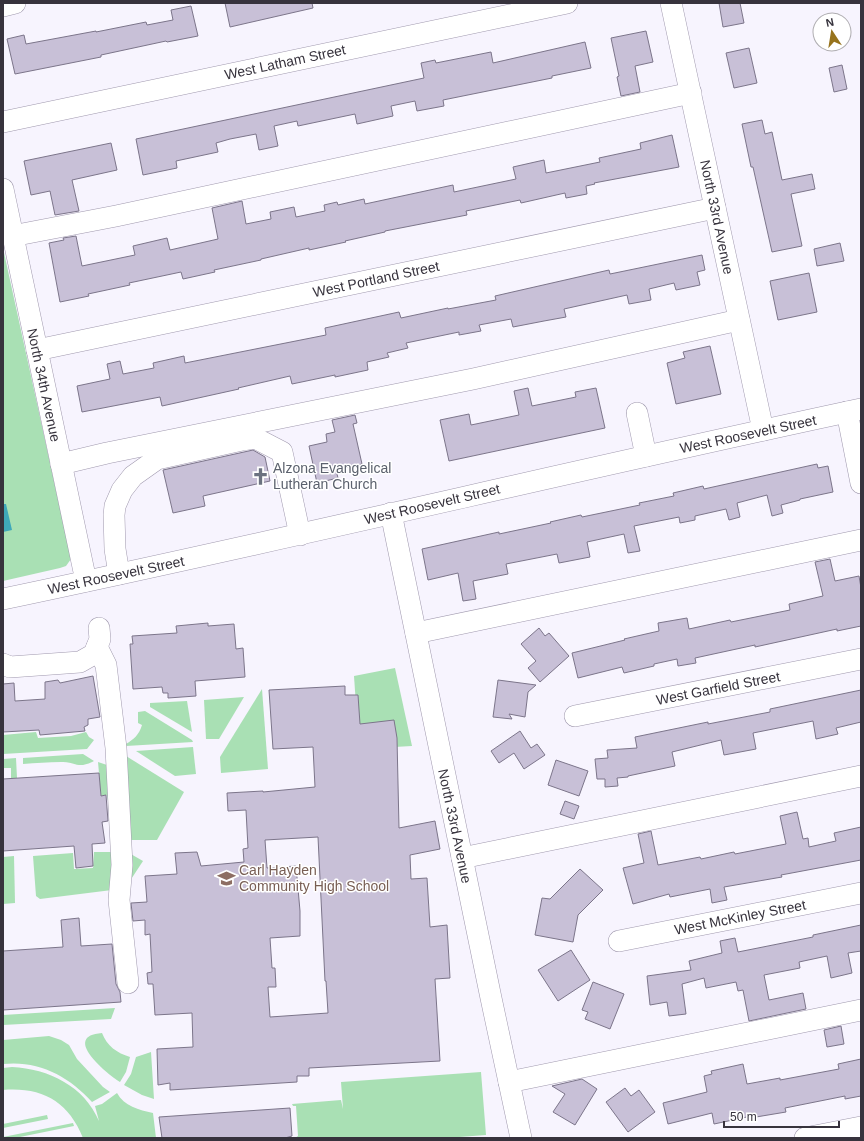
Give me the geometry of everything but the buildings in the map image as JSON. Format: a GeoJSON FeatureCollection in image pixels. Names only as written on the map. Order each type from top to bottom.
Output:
{"type":"FeatureCollection","features":[{"type":"Feature","properties":{"kind":"street"},"geometry":{"type":"LineString","coordinates":[[3,6],[15,3]]}},
{"type":"Feature","properties":{"kind":"street","name":"West Latham Street"},"geometry":{"type":"LineString","coordinates":[[3,122],[567,3]]}},
{"type":"Feature","properties":{"kind":"street","name":"North 33rd Avenue"},"geometry":{"type":"LineString","coordinates":[[671,3],[763,430]]}},
{"type":"Feature","properties":{"kind":"street"},"geometry":{"type":"LineString","coordinates":[[12,236],[116,216],[691,93]]}},
{"type":"Feature","properties":{"kind":"street","name":"North 34th Avenue"},"geometry":{"type":"LineString","coordinates":[[3,189],[86,581]]}},
{"type":"Feature","properties":{"kind":"street","name":"West Portland Street"},"geometry":{"type":"LineString","coordinates":[[37,350],[715,208]]}},
{"type":"Feature","properties":{"kind":"street"},"geometry":{"type":"LineString","coordinates":[[61,464],[107,453],[473,379],[739,320]]}},
{"type":"Feature","properties":{"kind":"street"},"geometry":{"type":"LineString","coordinates":[[854,411],[861,483]]}},
{"type":"Feature","properties":{"kind":"street","name":"West Roosevelt Street"},"geometry":{"type":"LineString","coordinates":[[3,599],[854,411]]}},
{"type":"Feature","properties":{"kind":"street"},"geometry":{"type":"LineString","coordinates":[[637,413],[646,456]]}},
{"type":"Feature","properties":{"kind":"street"},"geometry":{"type":"LineString","coordinates":[[119,574],[115,549],[115,506],[122,490],[133,476],[157,459],[255,438],[282,452],[300,534]]}},
{"type":"Feature","properties":{"kind":"street","name":"North 33rd Avenue"},"geometry":{"type":"LineString","coordinates":[[391,513],[508,1082],[521,1138]]}},
{"type":"Feature","properties":{"kind":"street"},"geometry":{"type":"LineString","coordinates":[[416,633],[861,540]]}},
{"type":"Feature","properties":{"kind":"street"},"geometry":{"type":"LineString","coordinates":[[3,664],[10,667],[80,662],[94,654],[98,637],[106,665],[116,748],[122,865],[120,900],[128,983]]}},
{"type":"Feature","properties":{"kind":"street","name":"West Garfield Street"},"geometry":{"type":"LineString","coordinates":[[574,716],[861,659]]}},
{"type":"Feature","properties":{"kind":"street"},"geometry":{"type":"LineString","coordinates":[[462,858],[861,776]]}},
{"type":"Feature","properties":{"kind":"street","name":"West McKinley Street"},"geometry":{"type":"LineString","coordinates":[[619,942],[861,893]]}},
{"type":"Feature","properties":{"kind":"street"},"geometry":{"type":"LineString","coordinates":[[508,1082],[861,1010]]}},
{"type":"Feature","properties":{"kind":"street"},"geometry":{"type":"LineString","coordinates":[[805,1138],[861,1127]]}},
{"type":"Feature","properties":{"kind":"green space"},"geometry":{"type":"Polygon","coordinates":[[[3,248],[71,559],[66,566],[60,568],[3,581],[3,248]]]}},
{"type":"Feature","properties":{"kind":"green space"},"geometry":{"type":"Polygon","coordinates":[[[395,668],[412,746],[359,749],[354,676],[395,668]]]}},
{"type":"Feature","properties":{"kind":"green space"},"geometry":{"type":"Polygon","coordinates":[[[262,689],[268,769],[221,773],[220,757],[262,689]]]}},
{"type":"Feature","properties":{"kind":"green space"},"geometry":{"type":"Polygon","coordinates":[[[244,697],[219,739],[206,739],[204,700],[244,697]]]}},
{"type":"Feature","properties":{"kind":"green space"},"geometry":{"type":"Polygon","coordinates":[[[187,701],[192,732],[150,707],[150,703],[187,701]]]}},
{"type":"Feature","properties":{"kind":"green space"},"geometry":{"type":"Polygon","coordinates":[[[145,711],[193,742],[126,746],[126,744],[136,736],[141,728],[142,725],[138,723],[138,712],[145,711]]]}},
{"type":"Feature","properties":{"kind":"green space"},"geometry":{"type":"Polygon","coordinates":[[[36,732],[38,738],[71,736],[86,732],[89,737],[94,740],[87,749],[3,754],[3,735],[36,732]]]}},
{"type":"Feature","properties":{"kind":"green space"},"geometry":{"type":"Polygon","coordinates":[[[193,747],[196,774],[175,776],[136,751],[193,747]]]}},
{"type":"Feature","properties":{"kind":"green space"},"geometry":{"type":"Polygon","coordinates":[[[83,754],[94,761],[84,765],[66,762],[23,764],[23,758],[83,754]]]}},
{"type":"Feature","properties":{"kind":"green space"},"geometry":{"type":"Polygon","coordinates":[[[126,756],[184,792],[157,840],[129,840],[126,756]]]}},
{"type":"Feature","properties":{"kind":"green space"},"geometry":{"type":"Polygon","coordinates":[[[16,758],[17,778],[11,778],[11,768],[3,768],[3,759],[16,758]]]}},
{"type":"Feature","properties":{"kind":"green space"},"geometry":{"type":"Polygon","coordinates":[[[98,762],[110,766],[112,801],[108,801],[107,795],[101,796],[98,762]]]}},
{"type":"Feature","properties":{"kind":"green space"},"geometry":{"type":"Polygon","coordinates":[[[94,852],[111,852],[111,861],[114,862],[112,890],[40,899],[36,896],[33,856],[73,853],[74,869],[93,868],[94,852]]]}},
{"type":"Feature","properties":{"kind":"green space"},"geometry":{"type":"Polygon","coordinates":[[[129,853],[143,861],[126,887],[129,853]]]}},
{"type":"Feature","properties":{"kind":"green space"},"geometry":{"type":"Polygon","coordinates":[[[14,856],[15,903],[3,904],[3,857],[14,856]]]}},
{"type":"Feature","properties":{"kind":"green space"},"geometry":{"type":"Polygon","coordinates":[[[115,1008],[111,1019],[3,1025],[3,1015],[115,1008]]]}},
{"type":"Feature","properties":{"kind":"green space"},"geometry":{"type":"Polygon","coordinates":[[[102,1033],[104,1038],[113,1048],[130,1057],[126,1072],[120,1082],[97,1063],[90,1055],[86,1047],[86,1041],[90,1036],[102,1033]]]}},
{"type":"Feature","properties":{"kind":"green space"},"geometry":{"type":"Polygon","coordinates":[[[49,1036],[61,1040],[69,1045],[77,1059],[103,1087],[110,1092],[92,1102],[63,1077],[52,1072],[40,1067],[16,1063],[3,1064],[3,1040],[49,1036]]]}},
{"type":"Feature","properties":{"kind":"green space"},"geometry":{"type":"Polygon","coordinates":[[[151,1052],[154,1099],[142,1095],[124,1085],[131,1074],[136,1057],[151,1052]]]}},
{"type":"Feature","properties":{"kind":"green space"},"geometry":{"type":"Polygon","coordinates":[[[12,1067],[39,1071],[64,1082],[75,1089],[84,1098],[99,1121],[95,1106],[102,1104],[117,1093],[124,1101],[137,1109],[153,1113],[156,1138],[83,1138],[70,1114],[52,1099],[30,1091],[3,1090],[3,1068],[12,1067]]]}},
{"type":"Feature","properties":{"kind":"green space"},"geometry":{"type":"Polygon","coordinates":[[[481,1072],[486,1135],[446,1138],[295,1138],[298,1136],[296,1106],[293,1106],[292,1104],[341,1100],[343,1109],[341,1082],[481,1072]]]}},
{"type":"Feature","properties":{"kind":"green space"},"geometry":{"type":"Polygon","coordinates":[[[47,1115],[48,1119],[3,1128],[3,1124],[47,1115]]]}},
{"type":"Feature","properties":{"kind":"green space"},"geometry":{"type":"Polygon","coordinates":[[[73,1123],[74,1126],[15,1138],[3,1138],[3,1137],[73,1123]]]}},
{"type":"Feature","properties":{"kind":"water"},"geometry":{"type":"Polygon","coordinates":[[[3,504],[6,504],[12,530],[3,532],[3,504]]]}},
{"type":"Feature","properties":{"kind":"place","name":"Alzona Evangelical Lutheran Church"},"geometry":{"type":"Point","coordinates":[260,476]}},
{"type":"Feature","properties":{"kind":"place","name":"Carl Hayden Community High School"},"geometry":{"type":"Point","coordinates":[226,878]}}]}
